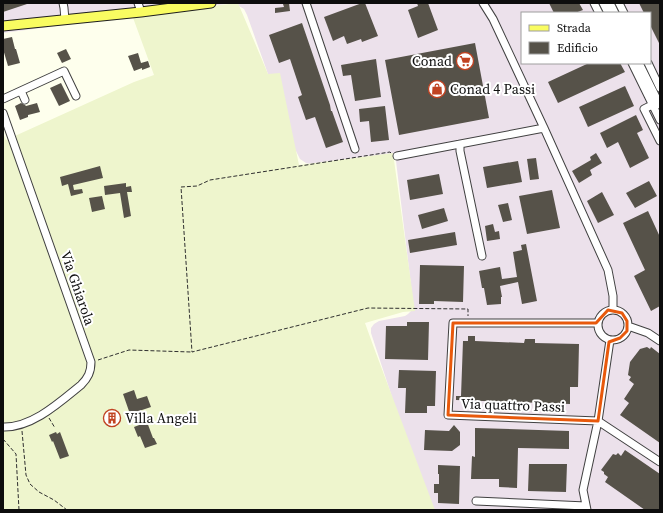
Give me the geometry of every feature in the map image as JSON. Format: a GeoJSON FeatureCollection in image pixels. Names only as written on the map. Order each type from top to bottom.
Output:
{"type":"FeatureCollection","features":[{"type":"Feature","properties":{"kind":"main road"},"geometry":{"type":"LineString","coordinates":[[3,26],[65,20],[140,7],[212,3]]}},
{"type":"Feature","properties":{"kind":"street"},"geometry":{"type":"LineString","coordinates":[[63,3],[65,20]]}},
{"type":"Feature","properties":{"kind":"street"},"geometry":{"type":"LineString","coordinates":[[306,3],[357,151]]}},
{"type":"Feature","properties":{"kind":"street"},"geometry":{"type":"LineString","coordinates":[[483,3],[490,12]]}},
{"type":"Feature","properties":{"kind":"street"},"geometry":{"type":"LineString","coordinates":[[486,3],[608,270],[613,296],[612,310]]}},
{"type":"Feature","properties":{"kind":"street"},"geometry":{"type":"LineString","coordinates":[[594,3],[598,12]]}},
{"type":"Feature","properties":{"kind":"street"},"geometry":{"type":"LineString","coordinates":[[603,3],[608,12]]}},
{"type":"Feature","properties":{"kind":"street"},"geometry":{"type":"LineString","coordinates":[[610,3],[614,12]]}},
{"type":"Feature","properties":{"kind":"street"},"geometry":{"type":"LineString","coordinates":[[619,3],[624,12]]}},
{"type":"Feature","properties":{"kind":"street"},"geometry":{"type":"LineString","coordinates":[[633,64],[658,104]]}},
{"type":"Feature","properties":{"kind":"street"},"geometry":{"type":"LineString","coordinates":[[639,64],[658,104],[660,120]]}},
{"type":"Feature","properties":{"kind":"street"},"geometry":{"type":"LineString","coordinates":[[648,64],[660,88]]}},
{"type":"Feature","properties":{"kind":"street"},"geometry":{"type":"LineString","coordinates":[[3,99],[64,71],[76,96]]}},
{"type":"Feature","properties":{"kind":"street"},"geometry":{"type":"LineString","coordinates":[[21,90],[25,100]]}},
{"type":"Feature","properties":{"kind":"street"},"geometry":{"type":"LineString","coordinates":[[658,104],[644,109],[660,141]]}},
{"type":"Feature","properties":{"kind":"street","name":"Via Ghiarola"},"geometry":{"type":"LineString","coordinates":[[3,113],[91,362]]}},
{"type":"Feature","properties":{"kind":"street"},"geometry":{"type":"LineString","coordinates":[[397,156],[544,128]]}},
{"type":"Feature","properties":{"kind":"street"},"geometry":{"type":"LineString","coordinates":[[460,144],[460,151],[482,256]]}},
{"type":"Feature","properties":{"kind":"street"},"geometry":{"type":"LineString","coordinates":[[612,310],[618,310],[625,316],[628,326],[624,335],[615,340],[610,340],[602,336],[598,328],[601,315],[604,312],[612,310]]}},
{"type":"Feature","properties":{"kind":"street","name":"Via quattro Passi"},"geometry":{"type":"LineString","coordinates":[[598,323],[453,323],[448,415],[598,421]]}},
{"type":"Feature","properties":{"kind":"street"},"geometry":{"type":"LineString","coordinates":[[628,326],[648,333],[660,341]]}},
{"type":"Feature","properties":{"kind":"street"},"geometry":{"type":"LineString","coordinates":[[476,501],[587,508],[583,490],[598,421],[610,340]]}},
{"type":"Feature","properties":{"kind":"street"},"geometry":{"type":"LineString","coordinates":[[3,427],[11,428],[22,425],[46,412],[86,380],[91,368],[91,362]]}},
{"type":"Feature","properties":{"kind":"street"},"geometry":{"type":"LineString","coordinates":[[598,421],[660,462]]}},
{"type":"Feature","properties":{"kind":"path"},"geometry":{"type":"LineString","coordinates":[[357,151],[362,156]]}},
{"type":"Feature","properties":{"kind":"path"},"geometry":{"type":"LineString","coordinates":[[192,352],[181,187],[197,186],[210,180],[362,156],[390,152],[397,156]]}},
{"type":"Feature","properties":{"kind":"path"},"geometry":{"type":"LineString","coordinates":[[91,362],[129,350],[192,352],[368,308],[468,310],[468,323]]}},
{"type":"Feature","properties":{"kind":"path"},"geometry":{"type":"LineString","coordinates":[[46,412],[55,428]]}},
{"type":"Feature","properties":{"kind":"path"},"geometry":{"type":"LineString","coordinates":[[22,425],[26,475],[30,484],[39,492],[54,500],[67,510]]}},
{"type":"Feature","properties":{"kind":"path"},"geometry":{"type":"LineString","coordinates":[[3,439],[16,454],[19,510]]}},
{"type":"Feature","properties":{"kind":"highlighted area"},"geometry":{"type":"Polygon","coordinates":[[[608,310],[622,313],[627,321],[627,331],[620,338],[609,342],[598,421],[448,415],[453,323],[596,323],[608,310]]]}},
{"type":"Feature","properties":{"kind":"shaded area"},"geometry":{"type":"Polygon","coordinates":[[[3,3],[660,3],[660,510],[429,510],[371,333],[371,328],[379,321],[405,316],[408,314],[411,311],[413,302],[396,161],[392,155],[313,165],[300,159],[294,147],[247,15],[244,9],[239,6],[234,4],[3,33],[3,3]]]}},
{"type":"Feature","properties":{"kind":"green space"},"geometry":{"type":"Polygon","coordinates":[[[238,3],[268,74],[280,73],[299,165],[393,153],[415,311],[403,312],[365,323],[435,510],[3,510],[3,133],[6,140],[134,82],[154,75],[132,15],[238,3]]]}},
{"type":"Feature","properties":{"kind":"building"},"geometry":{"type":"Polygon","coordinates":[[[3,3],[27,3],[27,4],[3,12],[3,3]]]}},
{"type":"Feature","properties":{"kind":"building"},"geometry":{"type":"Polygon","coordinates":[[[289,3],[290,11],[275,13],[275,8],[284,7],[283,4],[289,3]]]}},
{"type":"Feature","properties":{"kind":"building"},"geometry":{"type":"Polygon","coordinates":[[[365,3],[378,36],[362,42],[361,39],[347,44],[344,36],[333,41],[324,17],[365,3]]]}},
{"type":"Feature","properties":{"kind":"building"},"geometry":{"type":"Polygon","coordinates":[[[417,3],[428,3],[438,30],[418,38],[408,10],[418,6],[417,3]]]}},
{"type":"Feature","properties":{"kind":"building"},"geometry":{"type":"Polygon","coordinates":[[[549,3],[579,3],[583,10],[578,12],[554,12],[549,3]]]}},
{"type":"Feature","properties":{"kind":"building"},"geometry":{"type":"Polygon","coordinates":[[[639,3],[660,3],[660,45],[651,27],[651,12],[644,12],[639,3]]]}},
{"type":"Feature","properties":{"kind":"building"},"geometry":{"type":"Polygon","coordinates":[[[302,23],[331,111],[343,142],[326,148],[315,117],[306,120],[298,97],[302,95],[290,59],[279,63],[269,35],[302,23]]]}},
{"type":"Feature","properties":{"kind":"building"},"geometry":{"type":"Polygon","coordinates":[[[12,37],[20,63],[8,66],[3,49],[3,39],[12,37]]]}},
{"type":"Feature","properties":{"kind":"building","name":"Conad 4 Passi"},"geometry":{"type":"Polygon","coordinates":[[[475,43],[489,118],[399,135],[385,60],[475,43]]]}},
{"type":"Feature","properties":{"kind":"building"},"geometry":{"type":"Polygon","coordinates":[[[66,49],[71,59],[62,63],[57,53],[66,49]]]}},
{"type":"Feature","properties":{"kind":"building"},"geometry":{"type":"Polygon","coordinates":[[[138,53],[141,63],[148,61],[150,67],[134,71],[128,56],[138,53]]]}},
{"type":"Feature","properties":{"kind":"building"},"geometry":{"type":"Polygon","coordinates":[[[376,59],[381,97],[355,101],[351,75],[343,76],[341,65],[376,59]]]}},
{"type":"Feature","properties":{"kind":"building"},"geometry":{"type":"Polygon","coordinates":[[[587,64],[621,64],[625,72],[558,103],[548,82],[587,64]]]}},
{"type":"Feature","properties":{"kind":"building"},"geometry":{"type":"Polygon","coordinates":[[[61,83],[70,101],[59,106],[50,88],[61,83]]]}},
{"type":"Feature","properties":{"kind":"building"},"geometry":{"type":"Polygon","coordinates":[[[625,86],[634,106],[588,127],[579,107],[625,86]]]}},
{"type":"Feature","properties":{"kind":"building"},"geometry":{"type":"Polygon","coordinates":[[[21,103],[26,106],[37,103],[40,112],[28,115],[28,117],[20,120],[15,106],[21,103]]]}},
{"type":"Feature","properties":{"kind":"building"},"geometry":{"type":"Polygon","coordinates":[[[385,106],[389,140],[371,142],[369,121],[360,122],[359,109],[385,106]]]}},
{"type":"Feature","properties":{"kind":"building"},"geometry":{"type":"Polygon","coordinates":[[[636,115],[643,130],[637,133],[649,158],[630,168],[618,142],[607,148],[600,133],[636,115]]]}},
{"type":"Feature","properties":{"kind":"building"},"geometry":{"type":"Polygon","coordinates":[[[596,153],[602,163],[590,170],[592,175],[579,183],[572,171],[591,160],[590,157],[596,153]]]}},
{"type":"Feature","properties":{"kind":"building"},"geometry":{"type":"Polygon","coordinates":[[[536,158],[539,179],[530,180],[527,159],[536,158]]]}},
{"type":"Feature","properties":{"kind":"building"},"geometry":{"type":"Polygon","coordinates":[[[518,161],[522,182],[487,188],[483,167],[518,161]]]}},
{"type":"Feature","properties":{"kind":"building"},"geometry":{"type":"Polygon","coordinates":[[[100,166],[103,178],[73,185],[74,190],[82,189],[83,193],[71,196],[68,184],[62,186],[60,177],[100,166]]]}},
{"type":"Feature","properties":{"kind":"building"},"geometry":{"type":"Polygon","coordinates":[[[439,174],[443,194],[410,200],[407,180],[439,174]]]}},
{"type":"Feature","properties":{"kind":"building"},"geometry":{"type":"Polygon","coordinates":[[[649,181],[657,196],[635,208],[626,193],[649,181]]]}},
{"type":"Feature","properties":{"kind":"building"},"geometry":{"type":"Polygon","coordinates":[[[126,183],[126,187],[131,186],[132,192],[127,192],[131,216],[124,218],[120,193],[105,195],[104,186],[126,183]]]}},
{"type":"Feature","properties":{"kind":"building"},"geometry":{"type":"Polygon","coordinates":[[[552,190],[560,228],[527,234],[519,196],[552,190]]]}},
{"type":"Feature","properties":{"kind":"building"},"geometry":{"type":"Polygon","coordinates":[[[602,192],[614,215],[598,223],[587,201],[602,192]]]}},
{"type":"Feature","properties":{"kind":"building"},"geometry":{"type":"Polygon","coordinates":[[[102,196],[105,209],[92,212],[89,198],[102,196]]]}},
{"type":"Feature","properties":{"kind":"building"},"geometry":{"type":"Polygon","coordinates":[[[508,203],[512,220],[503,222],[498,205],[508,203]]]}},
{"type":"Feature","properties":{"kind":"building"},"geometry":{"type":"Polygon","coordinates":[[[444,208],[448,221],[422,229],[418,215],[444,208]]]}},
{"type":"Feature","properties":{"kind":"building"},"geometry":{"type":"Polygon","coordinates":[[[648,211],[660,237],[660,306],[651,311],[634,276],[645,270],[623,223],[648,211]]]}},
{"type":"Feature","properties":{"kind":"building"},"geometry":{"type":"Polygon","coordinates":[[[493,224],[495,232],[499,231],[500,239],[487,241],[485,226],[493,224]]]}},
{"type":"Feature","properties":{"kind":"building"},"geometry":{"type":"Polygon","coordinates":[[[455,232],[457,245],[410,253],[408,240],[455,232]]]}},
{"type":"Feature","properties":{"kind":"building"},"geometry":{"type":"Polygon","coordinates":[[[526,244],[537,301],[522,304],[518,282],[500,286],[502,297],[501,304],[487,305],[479,271],[500,267],[502,279],[517,277],[513,252],[522,250],[521,245],[526,244]]]}},
{"type":"Feature","properties":{"kind":"building"},"geometry":{"type":"Polygon","coordinates":[[[420,265],[464,266],[463,302],[434,301],[434,304],[419,304],[420,265]]]}},
{"type":"Feature","properties":{"kind":"building"},"geometry":{"type":"Polygon","coordinates":[[[407,322],[429,322],[428,360],[385,359],[386,326],[407,326],[407,322]]]}},
{"type":"Feature","properties":{"kind":"building"},"geometry":{"type":"Polygon","coordinates":[[[468,336],[475,336],[475,341],[524,343],[525,339],[535,339],[535,343],[579,344],[578,387],[570,387],[570,404],[456,400],[456,396],[461,396],[463,341],[468,341],[468,336]]]}},
{"type":"Feature","properties":{"kind":"building"},"geometry":{"type":"Polygon","coordinates":[[[647,347],[650,349],[651,347],[660,354],[660,443],[620,415],[629,403],[624,399],[634,384],[629,380],[631,377],[628,375],[630,362],[640,349],[647,347]]]}},
{"type":"Feature","properties":{"kind":"building"},"geometry":{"type":"Polygon","coordinates":[[[399,370],[436,371],[435,406],[427,406],[427,413],[405,413],[406,388],[398,388],[399,370]]]}},
{"type":"Feature","properties":{"kind":"building"},"geometry":{"type":"Polygon","coordinates":[[[134,390],[137,399],[147,396],[151,407],[130,414],[123,394],[134,390]]]}},
{"type":"Feature","properties":{"kind":"building","name":"Villa Angeli"},"geometry":{"type":"Polygon","coordinates":[[[117,411],[121,421],[107,426],[103,416],[117,411]]]}},
{"type":"Feature","properties":{"kind":"building"},"geometry":{"type":"Polygon","coordinates":[[[147,422],[157,444],[145,448],[134,427],[147,422]]]}},
{"type":"Feature","properties":{"kind":"building"},"geometry":{"type":"Polygon","coordinates":[[[454,425],[460,432],[460,445],[452,451],[424,450],[425,430],[449,431],[454,425]]]}},
{"type":"Feature","properties":{"kind":"building"},"geometry":{"type":"Polygon","coordinates":[[[475,428],[569,431],[569,449],[518,448],[517,488],[499,487],[499,479],[471,479],[472,456],[475,457],[475,428]]]}},
{"type":"Feature","properties":{"kind":"building"},"geometry":{"type":"Polygon","coordinates":[[[56,432],[57,434],[60,432],[69,456],[60,459],[49,435],[56,432]]]}},
{"type":"Feature","properties":{"kind":"building"},"geometry":{"type":"Polygon","coordinates":[[[625,450],[660,474],[660,510],[645,510],[605,482],[608,477],[601,470],[613,454],[616,455],[618,453],[621,456],[625,450]]]}},
{"type":"Feature","properties":{"kind":"building"},"geometry":{"type":"Polygon","coordinates":[[[529,464],[567,464],[566,492],[528,491],[529,464]]]}},
{"type":"Feature","properties":{"kind":"building"},"geometry":{"type":"Polygon","coordinates":[[[438,465],[460,466],[459,504],[438,503],[438,493],[434,493],[434,484],[439,484],[438,465]]]}},
{"type":"Feature","properties":{"kind":"place","name":"Conad"},"geometry":{"type":"Point","coordinates":[465,61]}},
{"type":"Feature","properties":{"kind":"place","name":"Conad 4 Passi"},"geometry":{"type":"Point","coordinates":[437,89]}},
{"type":"Feature","properties":{"kind":"place","name":"Villa Angeli"},"geometry":{"type":"Point","coordinates":[112,418]}}]}
